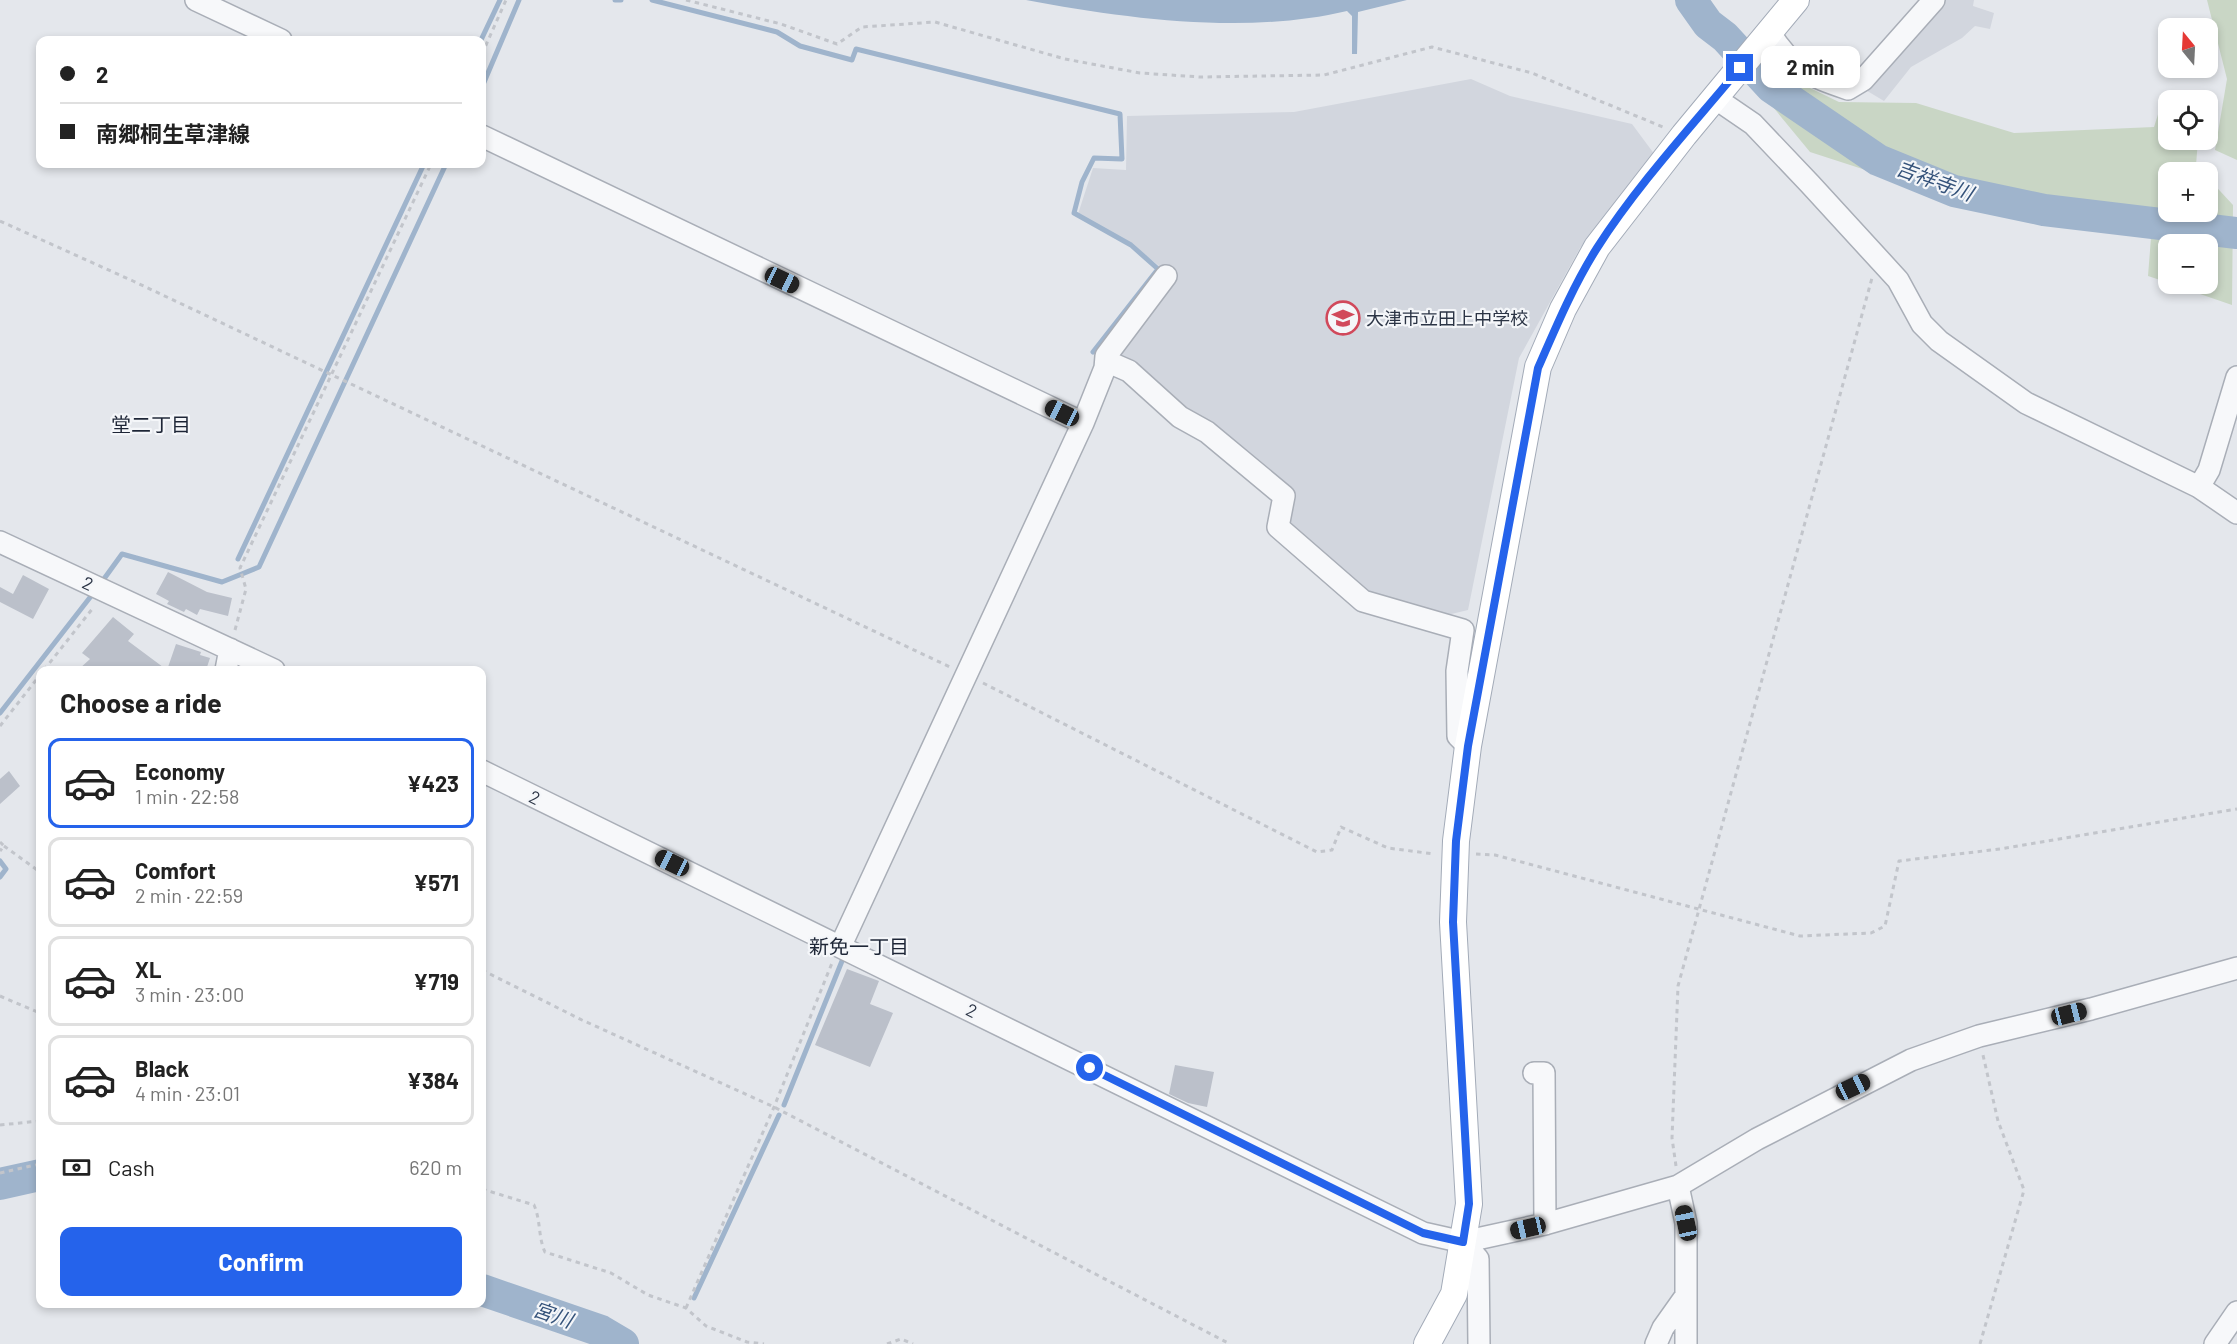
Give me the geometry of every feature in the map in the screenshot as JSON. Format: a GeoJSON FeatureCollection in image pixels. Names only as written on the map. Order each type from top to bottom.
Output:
{"type":"FeatureCollection","features":[{"type":"Feature","properties":{"kind":"main road"},"geometry":{"type":"LineString","coordinates":[[1427,1344],[1454,1294],[1469,1204],[1453,922],[1456,854],[1468,746],[1538,368],[1563,309],[1597,248],[1684,135],[1796,0]]}},
{"type":"Feature","properties":{"kind":"street"},"geometry":{"type":"LineString","coordinates":[[196,0],[272,36]]}},
{"type":"Feature","properties":{"kind":"street"},"geometry":{"type":"LineString","coordinates":[[1767,34],[1786,58],[1814,77],[1848,89],[1863,80],[1934,0]]}},
{"type":"Feature","properties":{"kind":"street"},"geometry":{"type":"LineString","coordinates":[[1715,98],[1753,124],[1898,280],[1922,324],[1970,364],[2026,403],[2199,487],[2237,513]]}},
{"type":"Feature","properties":{"kind":"street"},"geometry":{"type":"LineString","coordinates":[[486,138],[1083,423]]}},
{"type":"Feature","properties":{"kind":"street"},"geometry":{"type":"LineString","coordinates":[[841,945],[1083,423],[1107,356],[1166,276]]}},
{"type":"Feature","properties":{"kind":"street"},"geometry":{"type":"LineString","coordinates":[[1106,362],[1129,371],[1180,417],[1207,432],[1284,496],[1278,527],[1363,601],[1463,630],[1457,671],[1458,736],[1468,746]]}},
{"type":"Feature","properties":{"kind":"street"},"geometry":{"type":"LineString","coordinates":[[2199,487],[2209,470],[2237,377]]}},
{"type":"Feature","properties":{"kind":"street","name":"2"},"geometry":{"type":"LineString","coordinates":[[0,542],[265,666]]}},
{"type":"Feature","properties":{"kind":"street"},"geometry":{"type":"LineString","coordinates":[[227,666],[230,650]]}},
{"type":"Feature","properties":{"kind":"street","name":"2"},"geometry":{"type":"LineString","coordinates":[[486,773],[841,945],[1423,1233],[1463,1242]]}},
{"type":"Feature","properties":{"kind":"street"},"geometry":{"type":"LineString","coordinates":[[1479,1344],[1478,1259],[1463,1242],[1545,1224],[1678,1186],[1757,1139],[1853,1087],[1911,1060],[1979,1036],[2091,1009],[2237,968]]}},
{"type":"Feature","properties":{"kind":"street"},"geometry":{"type":"LineString","coordinates":[[1534,1073],[1544,1073],[1545,1224]]}},
{"type":"Feature","properties":{"kind":"street"},"geometry":{"type":"LineString","coordinates":[[1678,1186],[1686,1223],[1686,1344]]}},
{"type":"Feature","properties":{"kind":"street"},"geometry":{"type":"LineString","coordinates":[[1656,1344],[1663,1328],[1685,1298]]}},
{"type":"Feature","properties":{"kind":"street"},"geometry":{"type":"LineString","coordinates":[[2214,1344],[2237,1312]]}},
{"type":"Feature","properties":{"kind":"path"},"geometry":{"type":"LineString","coordinates":[[486,45],[507,0]]}},
{"type":"Feature","properties":{"kind":"path"},"geometry":{"type":"LineString","coordinates":[[686,0],[781,24],[837,44],[862,27],[935,22],[1065,59],[1140,73],[1200,77],[1324,75],[1432,47],[1532,73],[1684,135]]}},
{"type":"Feature","properties":{"kind":"path"},"geometry":{"type":"LineString","coordinates":[[230,650],[246,589],[240,568],[429,168]]}},
{"type":"Feature","properties":{"kind":"path"},"geometry":{"type":"LineString","coordinates":[[0,221],[332,375],[966,675],[1317,852],[1332,850],[1341,827],[1388,848],[1418,854],[1495,855],[1800,936],[1871,933],[1885,926],[1899,861],[2000,849],[2237,808]]}},
{"type":"Feature","properties":{"kind":"path"},"geometry":{"type":"LineString","coordinates":[[1678,1186],[1672,1138],[1678,986],[1701,909],[1877,259]]}},
{"type":"Feature","properties":{"kind":"path"},"geometry":{"type":"LineString","coordinates":[[47,666],[93,608],[103,590]]}},
{"type":"Feature","properties":{"kind":"path"},"geometry":{"type":"LineString","coordinates":[[0,726],[36,680]]}},
{"type":"Feature","properties":{"kind":"path"},"geometry":{"type":"LineString","coordinates":[[0,842],[36,869]]}},
{"type":"Feature","properties":{"kind":"path"},"geometry":{"type":"LineString","coordinates":[[0,851],[4,846]]}},
{"type":"Feature","properties":{"kind":"path"},"geometry":{"type":"LineString","coordinates":[[686,1308],[774,1107],[841,945]]}},
{"type":"Feature","properties":{"kind":"path"},"geometry":{"type":"LineString","coordinates":[[486,972],[582,1020],[774,1107],[1230,1344]]}},
{"type":"Feature","properties":{"kind":"path"},"geometry":{"type":"LineString","coordinates":[[0,996],[36,1011]]}},
{"type":"Feature","properties":{"kind":"path"},"geometry":{"type":"LineString","coordinates":[[1979,1036],[1998,1121],[2024,1190],[1980,1344]]}},
{"type":"Feature","properties":{"kind":"path"},"geometry":{"type":"LineString","coordinates":[[0,1125],[36,1121]]}},
{"type":"Feature","properties":{"kind":"path"},"geometry":{"type":"LineString","coordinates":[[0,1173],[36,1165]]}},
{"type":"Feature","properties":{"kind":"path"},"geometry":{"type":"LineString","coordinates":[[486,1190],[534,1205],[539,1217],[540,1240],[545,1252],[611,1273],[648,1295],[686,1308],[706,1326],[747,1342],[764,1344]]}},
{"type":"Feature","properties":{"kind":"path"},"geometry":{"type":"LineString","coordinates":[[887,1344],[901,1339],[913,1344]]}},
{"type":"Feature","properties":{"kind":"shaded area"},"geometry":{"type":"Polygon","coordinates":[[[1926,0],[1974,0],[1973,6],[1994,13],[1990,29],[1975,26],[1962,38],[1911,67],[1884,101],[1854,83],[1926,0]]]}},
{"type":"Feature","properties":{"kind":"shaded area","name":"大津市立田上中学校"},"geometry":{"type":"Polygon","coordinates":[[[1471,79],[1510,96],[1632,124],[1655,155],[1580,248],[1519,358],[1468,610],[1443,616],[1369,593],[1285,525],[1293,491],[1117,357],[1175,279],[1132,244],[1078,214],[1093,168],[1126,170],[1127,116],[1294,112],[1471,79]]]}},
{"type":"Feature","properties":{"kind":"green space"},"geometry":{"type":"Polygon","coordinates":[[[2207,0],[2237,0],[2237,160],[2215,150],[2218,150],[2218,132],[2227,79],[2218,43],[2218,18],[2212,18],[2207,0]]]}},
{"type":"Feature","properties":{"kind":"green space"},"geometry":{"type":"Polygon","coordinates":[[[1781,74],[1839,102],[1916,103],[2014,133],[2154,127],[2158,114],[2158,150],[2197,150],[2196,162],[2158,162],[2158,222],[2218,222],[2218,189],[2233,205],[2232,305],[2200,294],[2218,294],[2218,234],[2158,234],[2158,279],[2148,276],[2153,212],[1952,198],[1810,152],[1768,101],[1781,74]]]}},
{"type":"Feature","properties":{"kind":"water"},"geometry":{"type":"Polygon","coordinates":[[[1026,0],[1407,0],[1358,12],[1357,54],[1352,54],[1352,16],[1347,11],[1269,22],[1187,22],[1105,13],[1026,0]]]}},
{"type":"Feature","properties":{"kind":"building"},"geometry":{"type":"Polygon","coordinates":[[[168,572],[207,592],[232,598],[228,616],[200,609],[197,615],[186,609],[184,612],[167,604],[169,601],[156,594],[168,572]]]}},
{"type":"Feature","properties":{"kind":"building"},"geometry":{"type":"Polygon","coordinates":[[[23,575],[49,589],[33,619],[0,602],[0,587],[13,594],[23,575]]]}},
{"type":"Feature","properties":{"kind":"building"},"geometry":{"type":"Polygon","coordinates":[[[113,617],[134,634],[128,641],[162,666],[82,666],[90,659],[82,653],[113,617]]]}},
{"type":"Feature","properties":{"kind":"building"},"geometry":{"type":"Polygon","coordinates":[[[176,644],[201,652],[200,655],[210,658],[207,666],[168,666],[176,644]]]}},
{"type":"Feature","properties":{"kind":"building"},"geometry":{"type":"Polygon","coordinates":[[[9,771],[20,786],[0,804],[0,779],[9,771]]]}},
{"type":"Feature","properties":{"kind":"building"},"geometry":{"type":"Polygon","coordinates":[[[847,969],[879,981],[870,1004],[893,1013],[870,1067],[815,1045],[847,969]]]}},
{"type":"Feature","properties":{"kind":"building"},"geometry":{"type":"Polygon","coordinates":[[[1175,1065],[1214,1072],[1207,1107],[1188,1103],[1169,1094],[1175,1065]]]}},
{"type":"Feature","properties":{"kind":"waterway"},"geometry":{"type":"LineString","coordinates":[[483,36],[500,0]]}},
{"type":"Feature","properties":{"kind":"waterway"},"geometry":{"type":"LineString","coordinates":[[486,78],[519,0]]}},
{"type":"Feature","properties":{"kind":"waterway"},"geometry":{"type":"LineString","coordinates":[[615,0],[621,0]]}},
{"type":"Feature","properties":{"kind":"waterway"},"geometry":{"type":"LineString","coordinates":[[652,0],[777,32],[800,46],[852,60],[856,49],[1120,114],[1122,159],[1094,158],[1082,182],[1074,213],[1131,245],[1158,269],[1093,352]]}},
{"type":"Feature","properties":{"kind":"waterway","name":"吉祥寺川"},"geometry":{"type":"LineString","coordinates":[[1691,0],[1708,24],[1725,37],[1771,87],[1878,160],[1954,191],[2044,210],[2237,233]]}},
{"type":"Feature","properties":{"kind":"waterway"},"geometry":{"type":"LineString","coordinates":[[238,559],[422,168]]}},
{"type":"Feature","properties":{"kind":"waterway"},"geometry":{"type":"LineString","coordinates":[[101,583],[122,554],[222,582],[259,567],[444,168]]}},
{"type":"Feature","properties":{"kind":"waterway"},"geometry":{"type":"LineString","coordinates":[[37,666],[95,591]]}},
{"type":"Feature","properties":{"kind":"waterway"},"geometry":{"type":"LineString","coordinates":[[0,713],[36,667]]}},
{"type":"Feature","properties":{"kind":"waterway"},"geometry":{"type":"LineString","coordinates":[[0,861],[6,869],[0,877]]}},
{"type":"Feature","properties":{"kind":"waterway"},"geometry":{"type":"LineString","coordinates":[[784,1105],[842,961]]}},
{"type":"Feature","properties":{"kind":"waterway"},"geometry":{"type":"LineString","coordinates":[[694,1298],[779,1115]]}},
{"type":"Feature","properties":{"kind":"waterway","name":"宮川"},"geometry":{"type":"LineString","coordinates":[[0,1184],[36,1176]]}},
{"type":"Feature","properties":{"kind":"waterway","name":"宮川"},"geometry":{"type":"LineString","coordinates":[[486,1291],[601,1331],[623,1344]]}},
{"type":"Feature","properties":{"kind":"place","name":"大津市立田上中学校"},"geometry":{"type":"Point","coordinates":[1343,318]}},
{"type":"Feature","properties":{"kind":"district","name":"堂二丁目"},"geometry":{"type":"Point","coordinates":[151,424]}},
{"type":"Feature","properties":{"kind":"district","name":"新免一丁目"},"geometry":{"type":"Point","coordinates":[859,946]}},
{"type":"Feature","properties":{"kind":"route"},"geometry":{"type":"LineString","coordinates":[[1090,1068],[1423,1233],[1463,1242],[1469,1204],[1453,922],[1456,841],[1468,746],[1538,368],[1563,309],[1597,248],[1684,135],[1740,68]]}}]}
